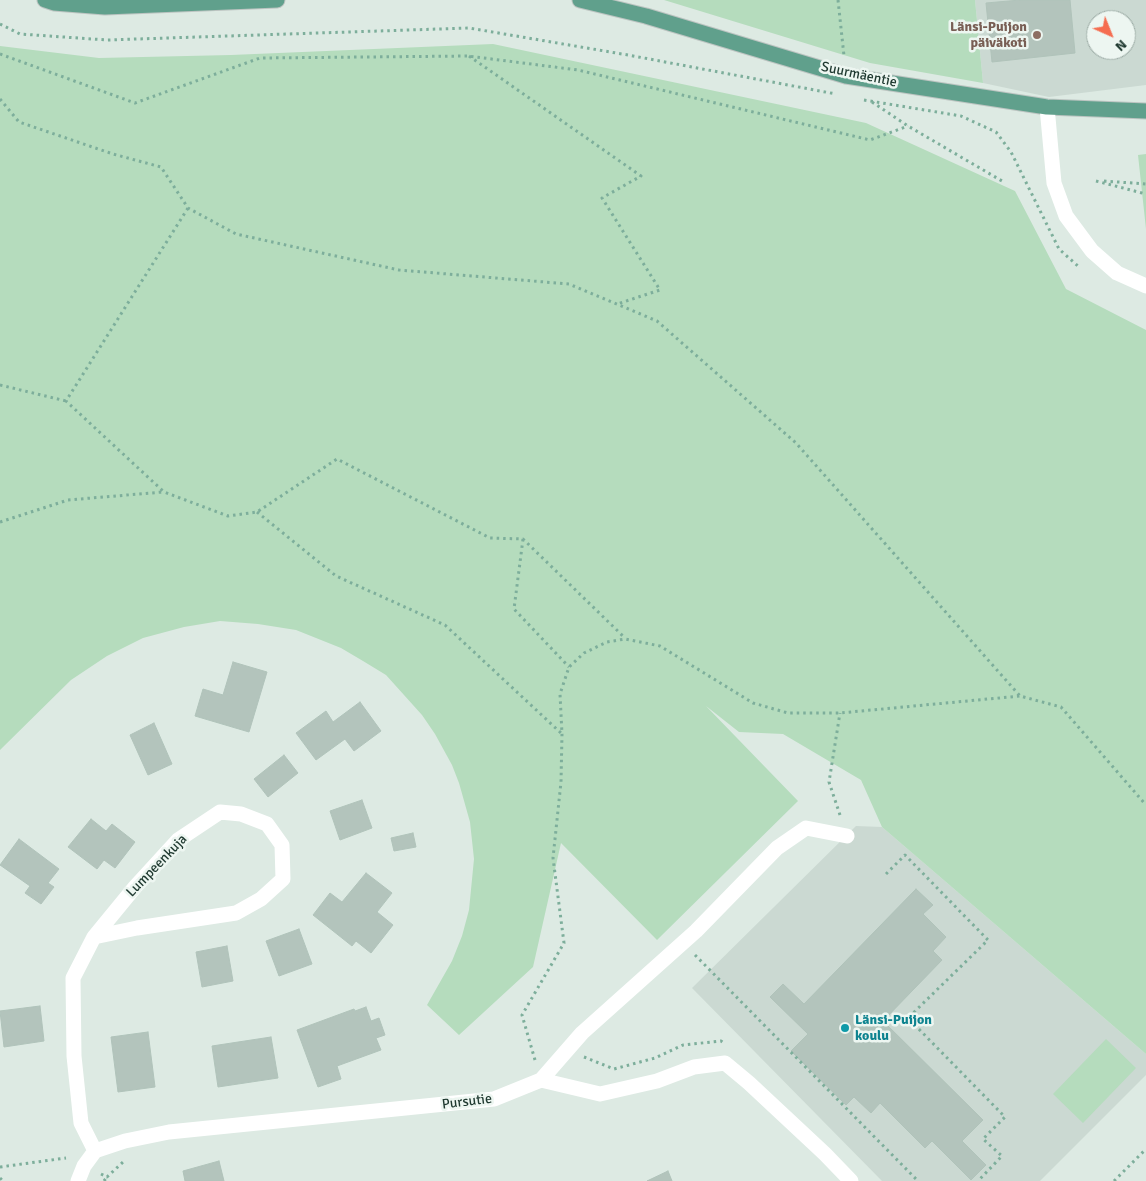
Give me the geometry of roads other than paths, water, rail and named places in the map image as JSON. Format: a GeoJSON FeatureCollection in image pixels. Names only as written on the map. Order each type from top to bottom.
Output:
{"type":"FeatureCollection","features":[{"type":"Feature","properties":{"kind":"main road"},"geometry":{"type":"LineString","coordinates":[[45,0],[54,3],[105,4],[277,0]]}},
{"type":"Feature","properties":{"kind":"main road","name":"Suurmäentie"},"geometry":{"type":"LineString","coordinates":[[580,0],[646,16],[846,76],[1047,107],[1146,111]]}},
{"type":"Feature","properties":{"kind":"street"},"geometry":{"type":"LineString","coordinates":[[1047,107],[1054,183],[1066,216],[1092,251],[1117,273],[1146,286]]}},
{"type":"Feature","properties":{"kind":"street","name":"Lumpeenkuja"},"geometry":{"type":"LineString","coordinates":[[94,937],[137,928],[236,913],[261,899],[283,879],[282,845],[267,824],[241,814],[220,812],[178,840],[135,887],[94,937],[73,978],[74,1056],[81,1123],[95,1151]]}},
{"type":"Feature","properties":{"kind":"street"},"geometry":{"type":"LineString","coordinates":[[847,836],[806,828],[777,848],[696,931],[582,1033],[541,1080],[600,1094],[657,1081],[694,1067],[725,1063],[777,1109],[851,1181]]}},
{"type":"Feature","properties":{"kind":"street","name":"Pursutie"},"geometry":{"type":"LineString","coordinates":[[95,1151],[124,1141],[169,1132],[494,1099],[541,1080]]}},
{"type":"Feature","properties":{"kind":"street"},"geometry":{"type":"LineString","coordinates":[[78,1181],[84,1166],[95,1151]]}},
{"type":"Feature","properties":{"kind":"place","name":"Länsi-Puijon päiväkoti"},"geometry":{"type":"Point","coordinates":[1037,35]}},
{"type":"Feature","properties":{"kind":"place","name":"Länsi-Puijon koulu"},"geometry":{"type":"Point","coordinates":[845,1028]}}]}
